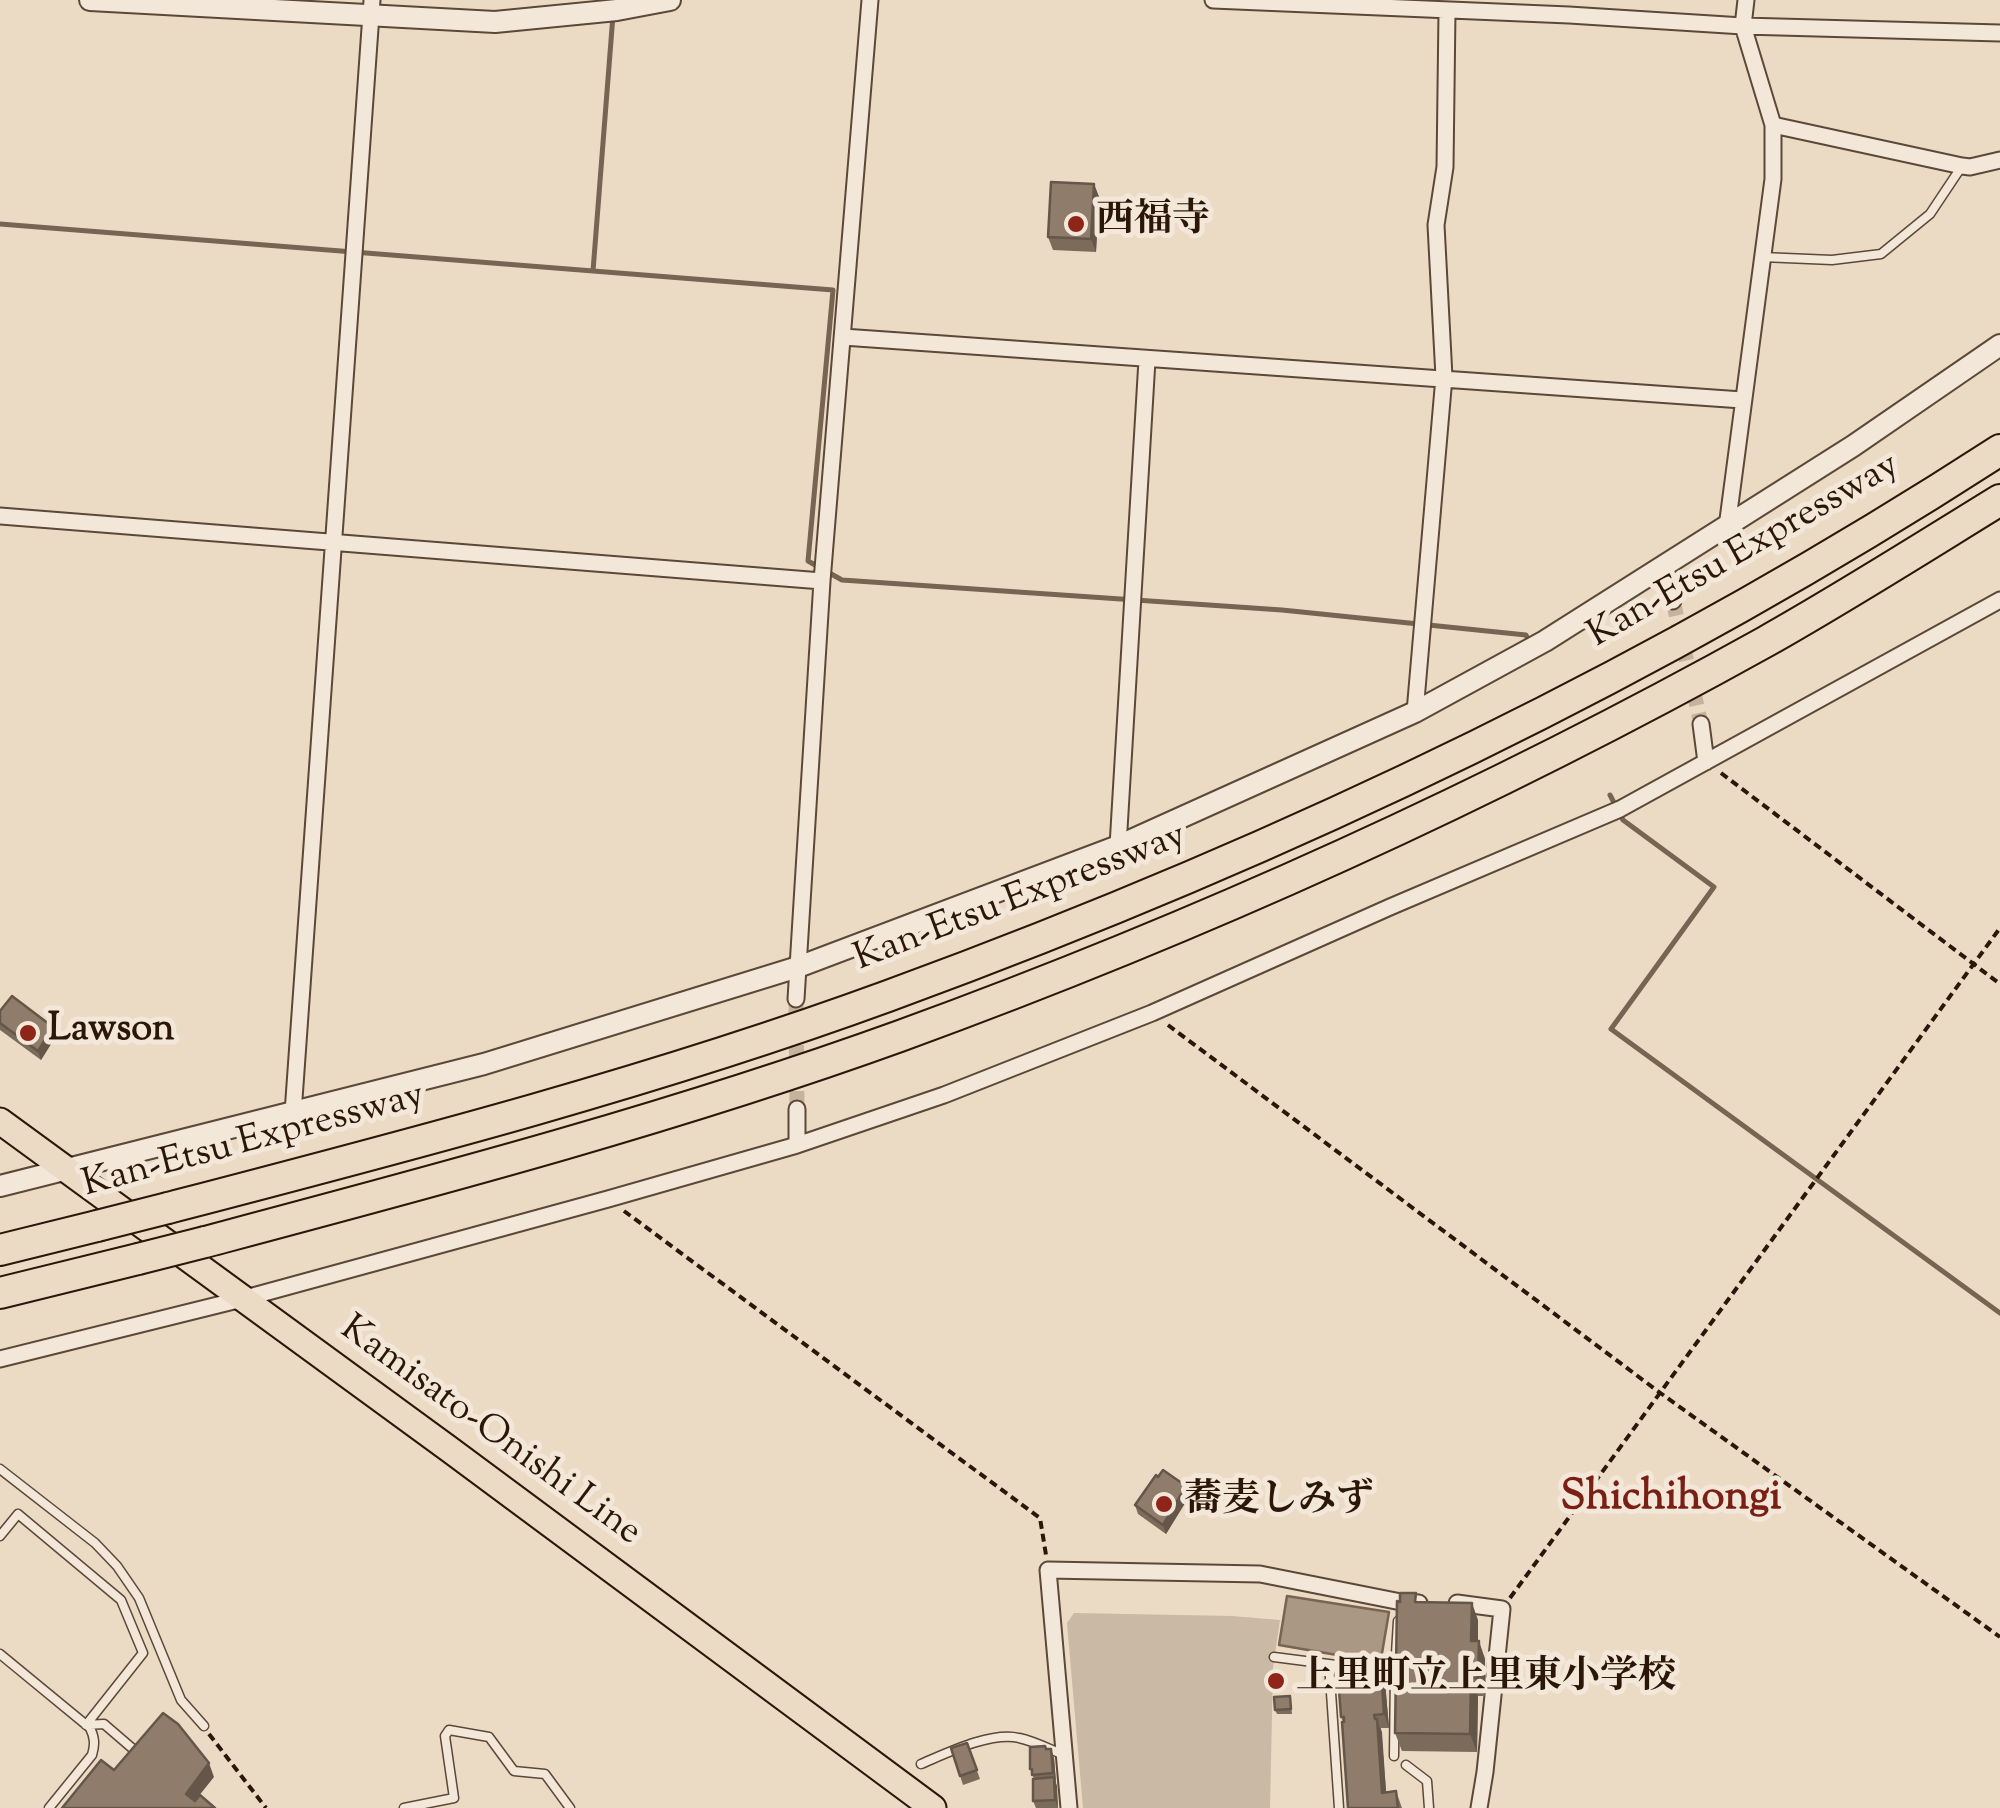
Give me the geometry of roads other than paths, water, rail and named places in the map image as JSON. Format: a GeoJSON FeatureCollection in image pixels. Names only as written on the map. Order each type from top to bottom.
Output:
{"type":"FeatureCollection","features":[{"type":"Feature","properties":{"kind":"highway","name":"Kan-Etsu Expressway"},"geometry":{"type":"LineString","coordinates":[[0,1250],[520,1113],[884,998],[1056,933],[1356,804],[1623,671],[1873,529],[2000,450]]}},
{"type":"Feature","properties":{"kind":"highway"},"geometry":{"type":"LineString","coordinates":[[0,1293],[530,1154],[898,1037],[1061,975],[1224,909],[1378,840],[1634,712],[1768,640],[2000,500]]}},
{"type":"Feature","properties":{"kind":"main road","name":"Kamisato-Onishi Line"},"geometry":{"type":"LineString","coordinates":[[0,1121],[933,1808]]}},
{"type":"Feature","properties":{"kind":"street"},"geometry":{"type":"LineString","coordinates":[[90,0],[371,8],[495,22],[617,10],[670,0]]}},
{"type":"Feature","properties":{"kind":"street"},"geometry":{"type":"LineString","coordinates":[[796,999],[822,580],[870,0]]}},
{"type":"Feature","properties":{"kind":"street"},"geometry":{"type":"LineString","coordinates":[[1213,0],[1392,4],[1447,12],[1570,8],[1743,26],[2000,32]]}},
{"type":"Feature","properties":{"kind":"street"},"geometry":{"type":"LineString","coordinates":[[1727,526],[1772,179],[1773,124],[1743,26],[1746,0]]}},
{"type":"Feature","properties":{"kind":"street"},"geometry":{"type":"LineString","coordinates":[[293,1113],[371,8]]}},
{"type":"Feature","properties":{"kind":"street"},"geometry":{"type":"LineString","coordinates":[[1415,712],[1444,377],[1436,225],[1445,167],[1447,12]]}},
{"type":"Feature","properties":{"kind":"street"},"geometry":{"type":"LineString","coordinates":[[1773,124],[1970,168],[2000,160]]}},
{"type":"Feature","properties":{"kind":"street"},"geometry":{"type":"LineString","coordinates":[[842,337],[1742,400]]}},
{"type":"Feature","properties":{"kind":"street"},"geometry":{"type":"LineString","coordinates":[[0,1186],[484,1064],[798,967],[1118,846],[1415,712],[1545,641],[1853,446],[2000,345]]}},
{"type":"Feature","properties":{"kind":"street"},"geometry":{"type":"LineString","coordinates":[[1118,846],[1147,360]]}},
{"type":"Feature","properties":{"kind":"street"},"geometry":{"type":"LineString","coordinates":[[0,516],[822,580]]}},
{"type":"Feature","properties":{"kind":"street"},"geometry":{"type":"LineString","coordinates":[[1658,570],[1672,600]]}},
{"type":"Feature","properties":{"kind":"street"},"geometry":{"type":"LineString","coordinates":[[0,1360],[608,1199],[798,1145],[944,1095],[1152,1013],[1390,906],[1620,810],[2000,600]]}},
{"type":"Feature","properties":{"kind":"street"},"geometry":{"type":"LineString","coordinates":[[1701,724],[1706,762]]}},
{"type":"Feature","properties":{"kind":"street"},"geometry":{"type":"LineString","coordinates":[[797,1109],[798,1145]]}},
{"type":"Feature","properties":{"kind":"street"},"geometry":{"type":"LineString","coordinates":[[1069,1808],[1048,1570],[1260,1574],[1401,1602],[1464,1603],[1502,1609],[1479,1808]]}},
{"type":"Feature","properties":{"kind":"lane"},"geometry":{"type":"LineString","coordinates":[[1762,257],[1832,260],[1881,254],[1930,214],[1962,166]]}},
{"type":"Feature","properties":{"kind":"lane"},"geometry":{"type":"LineString","coordinates":[[0,1469],[95,1543],[117,1566],[139,1598],[181,1700],[204,1726]]}},
{"type":"Feature","properties":{"kind":"lane"},"geometry":{"type":"LineString","coordinates":[[0,1536],[18,1514],[121,1600],[143,1654],[86,1724]]}},
{"type":"Feature","properties":{"kind":"lane"},"geometry":{"type":"LineString","coordinates":[[1394,1756],[1394,1670],[1401,1602]]}},
{"type":"Feature","properties":{"kind":"lane"},"geometry":{"type":"LineString","coordinates":[[0,1654],[86,1724],[94,1736],[92,1755],[49,1808]]}},
{"type":"Feature","properties":{"kind":"lane"},"geometry":{"type":"LineString","coordinates":[[1274,1657],[1394,1670]]}},
{"type":"Feature","properties":{"kind":"lane"},"geometry":{"type":"LineString","coordinates":[[1330,1664],[1337,1808]]}},
{"type":"Feature","properties":{"kind":"lane"},"geometry":{"type":"LineString","coordinates":[[86,1724],[104,1724],[140,1754]]}},
{"type":"Feature","properties":{"kind":"lane"},"geometry":{"type":"LineString","coordinates":[[404,1808],[454,1798],[445,1736],[449,1730],[489,1737],[514,1771],[545,1774],[570,1808]]}},
{"type":"Feature","properties":{"kind":"lane"},"geometry":{"type":"LineString","coordinates":[[921,1764],[958,1749],[1010,1736],[1064,1754]]}},
{"type":"Feature","properties":{"kind":"lane"},"geometry":{"type":"LineString","coordinates":[[1406,1765],[1427,1781],[1429,1808]]}},
{"type":"Feature","properties":{"kind":"waterway"},"geometry":{"type":"LineString","coordinates":[[593,271],[613,15]]}},
{"type":"Feature","properties":{"kind":"waterway"},"geometry":{"type":"LineString","coordinates":[[0,224],[833,290],[808,561],[842,580],[1282,610],[1526,635],[1530,644]]}},
{"type":"Feature","properties":{"kind":"waterway"},"geometry":{"type":"LineString","coordinates":[[1610,795],[1623,820],[1714,887],[1611,1029],[2000,1313]]}},
{"type":"Feature","properties":{"kind":"tunnel"},"geometry":{"type":"LineString","coordinates":[[1673,601],[1701,724]]}},
{"type":"Feature","properties":{"kind":"tunnel"},"geometry":{"type":"LineString","coordinates":[[796,999],[797,1109]]}},
{"type":"Feature","properties":{"kind":"place","name":"西福寺"},"geometry":{"type":"Point","coordinates":[1076,224]}},
{"type":"Feature","properties":{"kind":"place","name":"Lawson"},"geometry":{"type":"Point","coordinates":[28,1033]}},
{"type":"Feature","properties":{"kind":"place","name":"蕎麦しみず"},"geometry":{"type":"Point","coordinates":[1164,1504]}},
{"type":"Feature","properties":{"kind":"place","name":"上里町立上里東小学校"},"geometry":{"type":"Point","coordinates":[1276,1681]}},
{"type":"Feature","properties":{"kind":"district","name":"Shichihongi"},"geometry":{"type":"Point","coordinates":[1671,1501]}}]}
